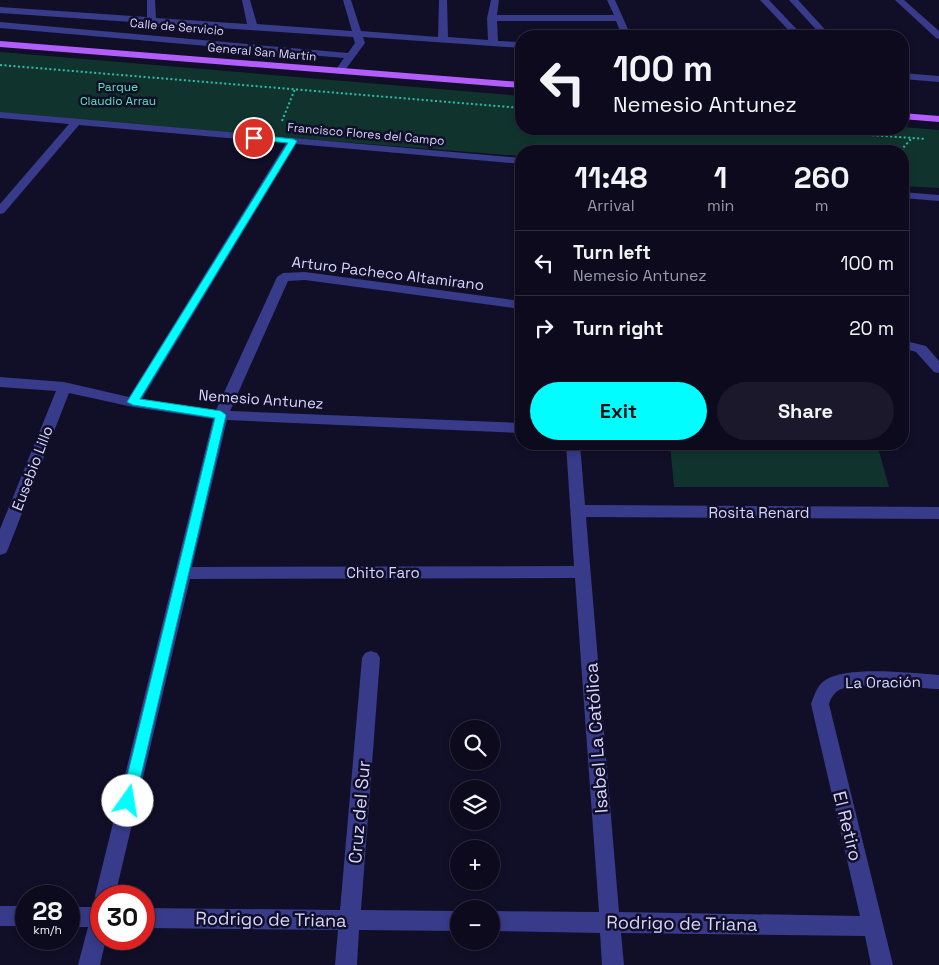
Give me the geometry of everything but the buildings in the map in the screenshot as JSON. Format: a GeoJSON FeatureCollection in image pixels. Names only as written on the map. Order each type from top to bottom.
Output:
{"type":"FeatureCollection","features":[{"type":"Feature","properties":{"kind":"main road","name":"General San Martín"},"geometry":{"type":"LineString","coordinates":[[0,44],[515,85]]}},
{"type":"Feature","properties":{"kind":"main road"},"geometry":{"type":"LineString","coordinates":[[909,117],[939,119]]}},
{"type":"Feature","properties":{"kind":"street"},"geometry":{"type":"LineString","coordinates":[[151,0],[152,21]]}},
{"type":"Feature","properties":{"kind":"street"},"geometry":{"type":"LineString","coordinates":[[246,0],[253,28]]}},
{"type":"Feature","properties":{"kind":"street"},"geometry":{"type":"LineString","coordinates":[[340,71],[360,43],[347,0]]}},
{"type":"Feature","properties":{"kind":"street"},"geometry":{"type":"LineString","coordinates":[[442,0],[443,40]]}},
{"type":"Feature","properties":{"kind":"street"},"geometry":{"type":"LineString","coordinates":[[492,43],[492,18],[495,0]]}},
{"type":"Feature","properties":{"kind":"street"},"geometry":{"type":"LineString","coordinates":[[611,0],[626,30]]}},
{"type":"Feature","properties":{"kind":"street"},"geometry":{"type":"LineString","coordinates":[[764,0],[793,30]]}},
{"type":"Feature","properties":{"kind":"street"},"geometry":{"type":"LineString","coordinates":[[793,0],[821,30]]}},
{"type":"Feature","properties":{"kind":"street"},"geometry":{"type":"LineString","coordinates":[[899,0],[939,36]]}},
{"type":"Feature","properties":{"kind":"street"},"geometry":{"type":"LineString","coordinates":[[0,10],[53,11],[152,21],[515,45]]}},
{"type":"Feature","properties":{"kind":"street"},"geometry":{"type":"LineString","coordinates":[[492,18],[619,18]]}},
{"type":"Feature","properties":{"kind":"street","name":"Calle de Servicio"},"geometry":{"type":"LineString","coordinates":[[0,25],[352,56]]}},
{"type":"Feature","properties":{"kind":"street"},"geometry":{"type":"LineString","coordinates":[[909,77],[939,79]]}},
{"type":"Feature","properties":{"kind":"street","name":"Francisco Flores del Campo"},"geometry":{"type":"LineString","coordinates":[[0,115],[515,160]]}},
{"type":"Feature","properties":{"kind":"street"},"geometry":{"type":"LineString","coordinates":[[0,211],[76,122]]}},
{"type":"Feature","properties":{"kind":"street"},"geometry":{"type":"LineString","coordinates":[[133,402],[293,141]]}},
{"type":"Feature","properties":{"kind":"street"},"geometry":{"type":"LineString","coordinates":[[909,195],[938,198]]}},
{"type":"Feature","properties":{"kind":"street","name":"Arturo Pacheco Altamirano"},"geometry":{"type":"LineString","coordinates":[[221,415],[283,277],[305,276],[515,304]]}},
{"type":"Feature","properties":{"kind":"street"},"geometry":{"type":"LineString","coordinates":[[909,346],[921,349],[939,369]]}},
{"type":"Feature","properties":{"kind":"street","name":"Nemesio Antunez"},"geometry":{"type":"LineString","coordinates":[[0,382],[64,387],[133,402],[221,415],[515,428]]}},
{"type":"Feature","properties":{"kind":"street","name":"Eusebio Lillo"},"geometry":{"type":"LineString","coordinates":[[0,549],[64,387]]}},
{"type":"Feature","properties":{"kind":"street"},"geometry":{"type":"LineString","coordinates":[[109,885],[221,415]]}},
{"type":"Feature","properties":{"kind":"street","name":"Isabel La Católica"},"geometry":{"type":"LineString","coordinates":[[574,450],[613,965]]}},
{"type":"Feature","properties":{"kind":"street","name":"Rosita Renard"},"geometry":{"type":"LineString","coordinates":[[579,511],[939,513]]}},
{"type":"Feature","properties":{"kind":"street","name":"Chito Faro"},"geometry":{"type":"LineString","coordinates":[[183,573],[583,572]]}},
{"type":"Feature","properties":{"kind":"street","name":"Cruz del Sur"},"geometry":{"type":"LineString","coordinates":[[346,965],[371,658]]}},
{"type":"Feature","properties":{"kind":"street","name":"La Oración"},"geometry":{"type":"LineString","coordinates":[[828,688],[845,681],[939,682]]}},
{"type":"Feature","properties":{"kind":"street","name":"El Retiro"},"geometry":{"type":"LineString","coordinates":[[828,688],[822,696],[820,704],[821,714],[882,965]]}},
{"type":"Feature","properties":{"kind":"street"},"geometry":{"type":"LineString","coordinates":[[0,916],[15,916]]}},
{"type":"Feature","properties":{"kind":"street","name":"Rodrigo de Triana"},"geometry":{"type":"LineString","coordinates":[[155,918],[450,921]]}},
{"type":"Feature","properties":{"kind":"street","name":"Rodrigo de Triana"},"geometry":{"type":"LineString","coordinates":[[500,921],[872,926]]}},
{"type":"Feature","properties":{"kind":"street"},"geometry":{"type":"LineString","coordinates":[[89,965],[93,950]]}},
{"type":"Feature","properties":{"kind":"path"},"geometry":{"type":"LineString","coordinates":[[0,65],[515,108]]}},
{"type":"Feature","properties":{"kind":"path"},"geometry":{"type":"LineString","coordinates":[[274,139],[295,90]]}},
{"type":"Feature","properties":{"kind":"path"},"geometry":{"type":"LineString","coordinates":[[894,135],[930,137],[906,135]]}},
{"type":"Feature","properties":{"kind":"green space","name":"Parque Claudio Arrau"},"geometry":{"type":"Polygon","coordinates":[[[0,52],[515,95],[515,135],[909,135],[909,128],[939,130],[939,188],[909,186],[909,145],[515,145],[515,156],[0,115],[0,52]]]}},
{"type":"Feature","properties":{"kind":"green space"},"geometry":{"type":"Polygon","coordinates":[[[671,450],[879,450],[889,487],[674,487],[671,450]]]}},
{"type":"Feature","properties":{"kind":"route"},"geometry":{"type":"LineString","coordinates":[[128,801],[221,415],[133,402],[293,141],[254,138]]}}]}
